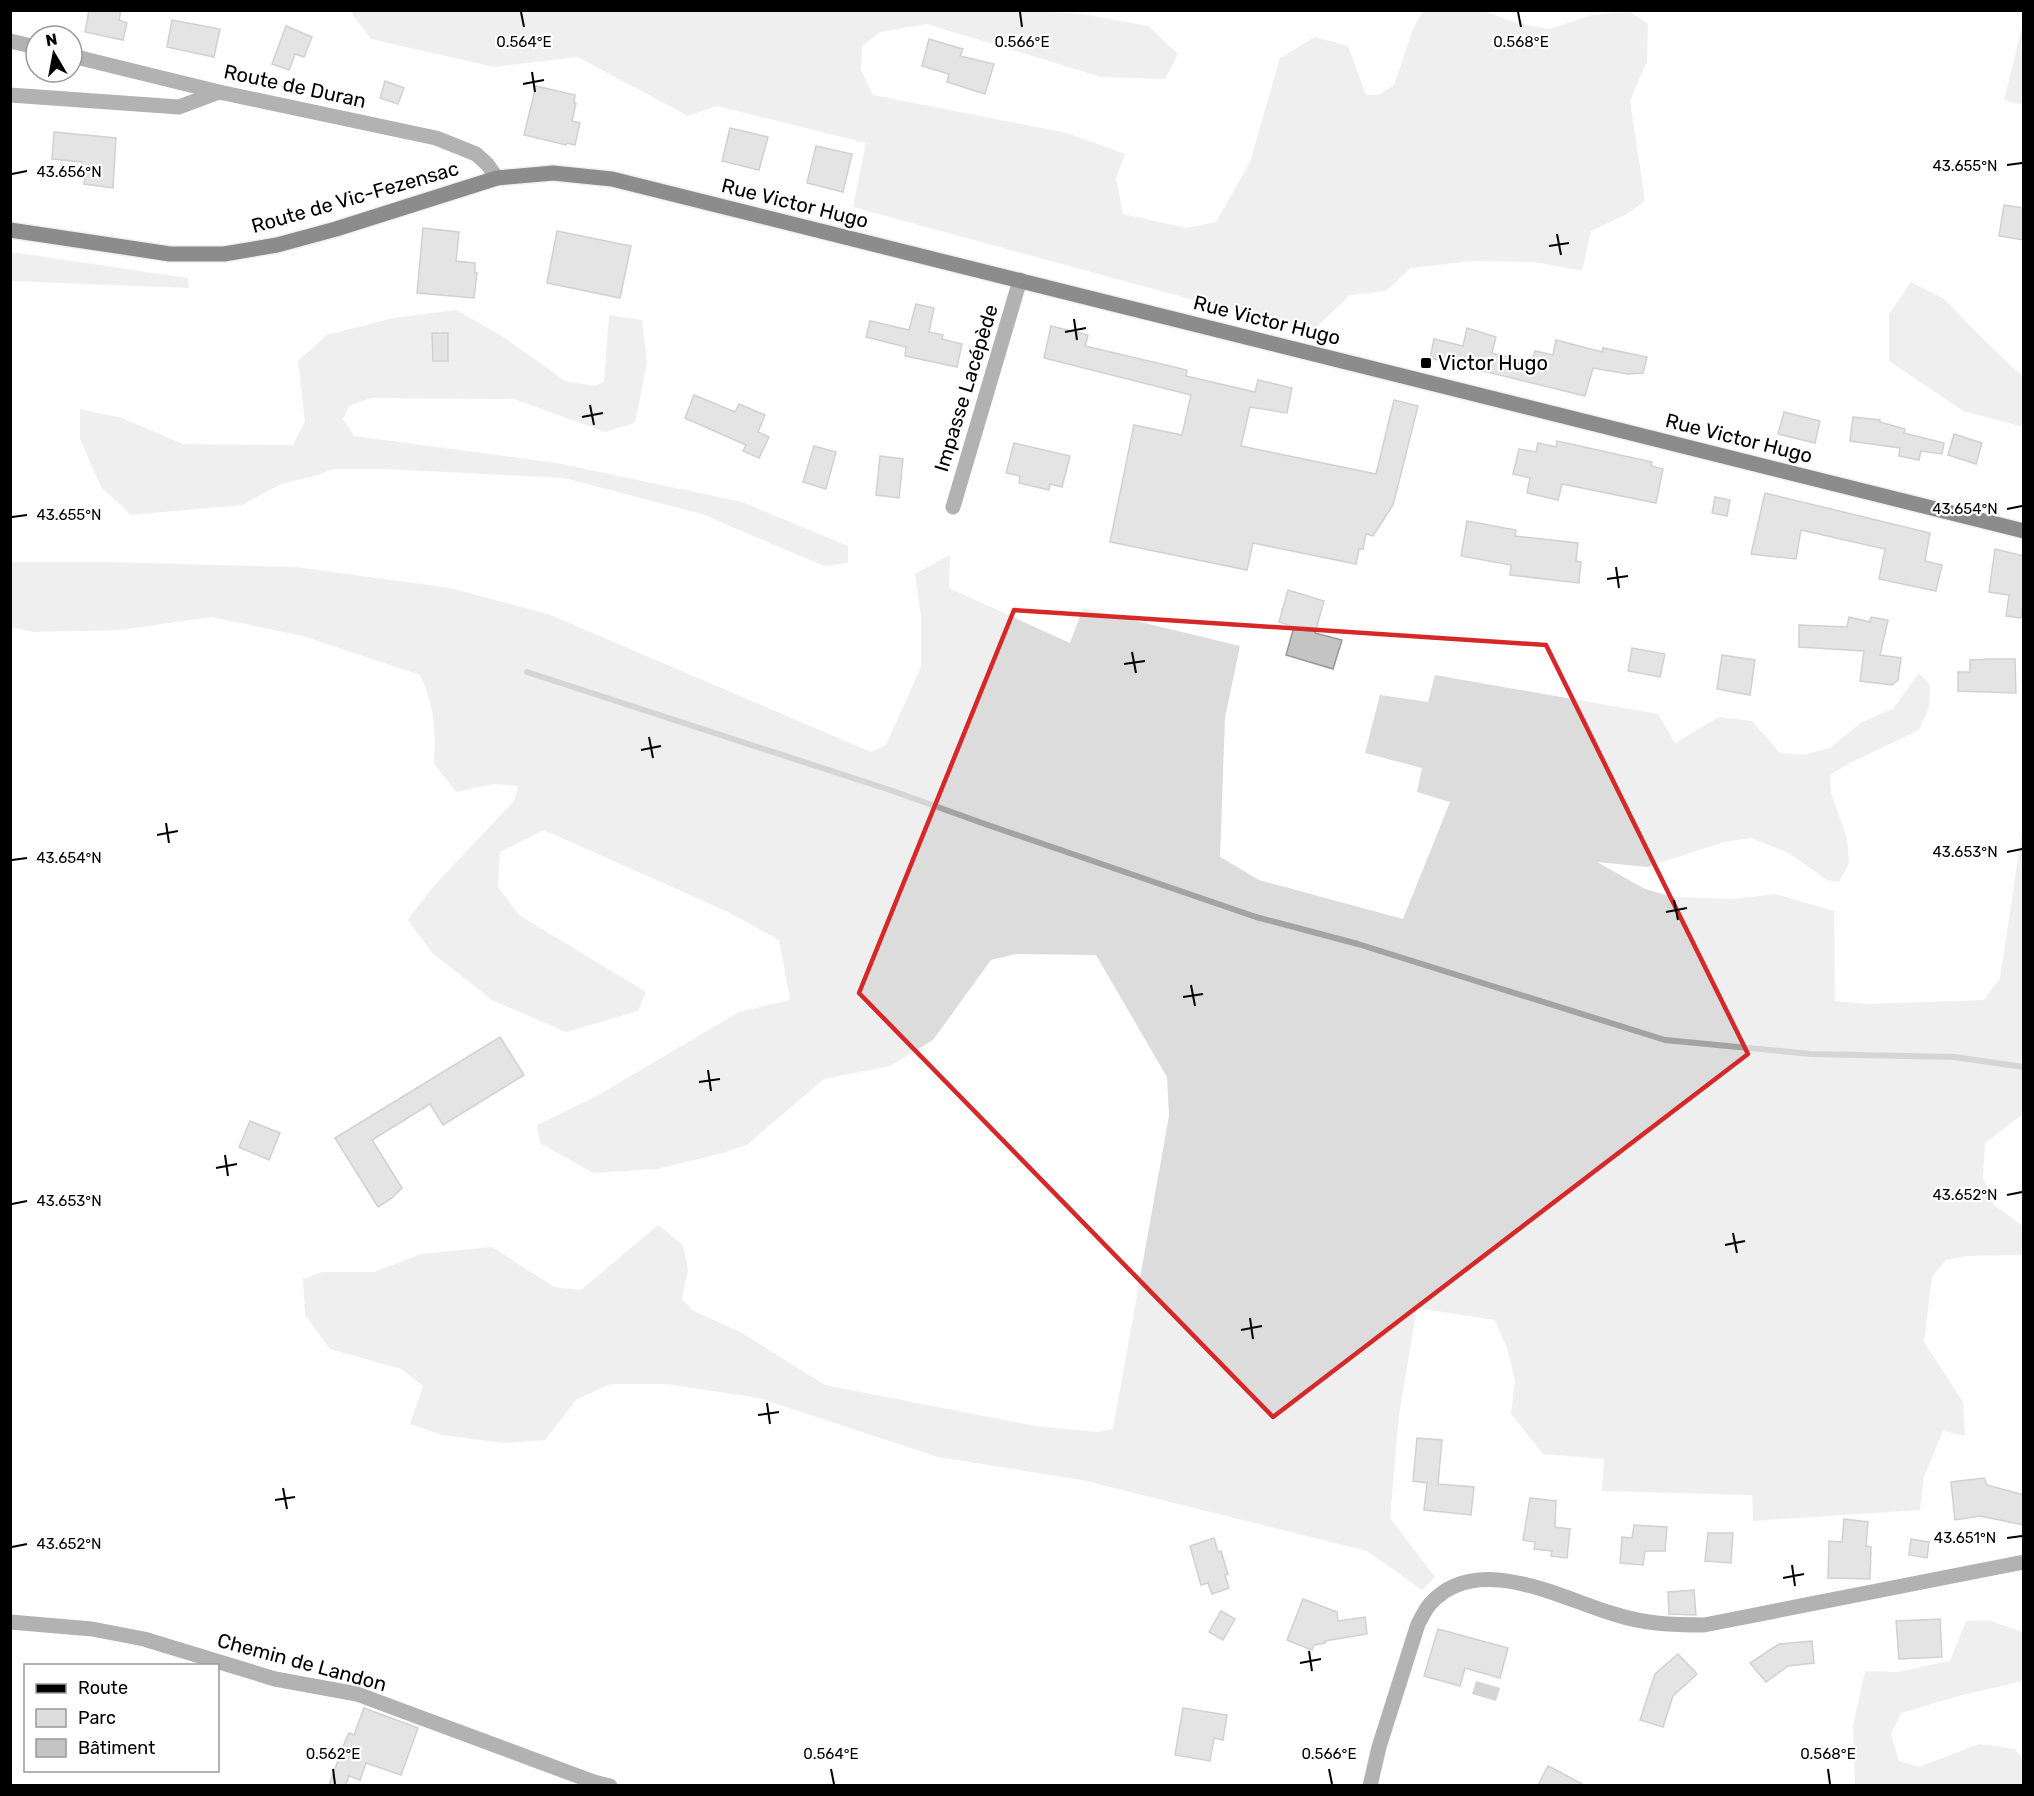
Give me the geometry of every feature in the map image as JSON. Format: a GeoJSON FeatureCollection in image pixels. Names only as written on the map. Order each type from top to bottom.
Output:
{"type":"FeatureCollection","features":[{"type":"Feature","properties":{"kind":"main road","name":"Rue Victor Hugo"},"geometry":{"type":"LineString","coordinates":[[497,178],[553,174],[612,179],[2024,531]]}},
{"type":"Feature","properties":{"kind":"main road","name":"Route de Vic-Fezensac"},"geometry":{"type":"LineString","coordinates":[[10,230],[170,254],[224,254],[277,245],[336,229],[497,178]]}},
{"type":"Feature","properties":{"kind":"street","name":"Route de Duran"},"geometry":{"type":"LineString","coordinates":[[84,59],[219,92],[436,138],[476,154],[488,164],[497,178]]}},
{"type":"Feature","properties":{"kind":"street"},"geometry":{"type":"LineString","coordinates":[[10,95],[179,107],[219,92]]}},
{"type":"Feature","properties":{"kind":"street","name":"Impasse Lacépède"},"geometry":{"type":"LineString","coordinates":[[953,507],[1020,280]]}},
{"type":"Feature","properties":{"kind":"street"},"geometry":{"type":"LineString","coordinates":[[1370,1785],[1379,1747],[1418,1624],[1429,1605],[1443,1593],[1459,1584],[1493,1579],[1542,1588],[1615,1615],[1664,1625],[1704,1625],[2024,1562]]}},
{"type":"Feature","properties":{"kind":"street","name":"Chemin de Landon"},"geometry":{"type":"LineString","coordinates":[[10,1622],[92,1629],[144,1639],[275,1679],[357,1695],[594,1782],[610,1785]]}},
{"type":"Feature","properties":{"kind":"highlighted area"},"geometry":{"type":"Polygon","coordinates":[[[1014,610],[1546,645],[1748,1054],[1273,1417],[859,993],[1014,610]]]}},
{"type":"Feature","properties":{"kind":"green space"},"geometry":{"type":"Polygon","coordinates":[[[1019,10],[1082,14],[1148,26],[1178,54],[1165,79],[1101,77],[927,24],[881,32],[862,46],[861,70],[873,95],[1067,133],[1125,154],[1116,178],[1123,214],[1186,228],[1216,222],[1250,162],[1280,58],[1315,37],[1348,46],[1366,95],[1379,95],[1394,85],[1413,29],[1423,11],[1483,11],[1520,24],[1550,29],[1592,15],[1630,12],[1648,24],[1647,61],[1630,101],[1645,201],[1627,214],[1591,231],[1582,271],[1535,262],[1472,261],[1411,268],[1386,291],[1350,295],[1311,332],[853,207],[866,143],[717,106],[688,116],[578,57],[494,67],[371,39],[350,11],[1019,10]]]}},
{"type":"Feature","properties":{"kind":"green space"},"geometry":{"type":"Polygon","coordinates":[[[2023,23],[2024,105],[2004,100],[2023,23]]]}},
{"type":"Feature","properties":{"kind":"green space"},"geometry":{"type":"Polygon","coordinates":[[[11,252],[188,278],[189,288],[11,281],[11,252]]]}},
{"type":"Feature","properties":{"kind":"green space"},"geometry":{"type":"Polygon","coordinates":[[[1911,282],[1944,299],[2016,371],[2023,374],[2023,427],[1963,411],[1889,361],[1889,314],[1911,282]]]}},
{"type":"Feature","properties":{"kind":"green space"},"geometry":{"type":"Polygon","coordinates":[[[456,310],[502,336],[565,381],[594,386],[604,382],[609,315],[642,320],[647,363],[635,423],[605,432],[514,399],[371,398],[349,406],[343,419],[354,436],[557,463],[742,502],[848,546],[848,563],[824,566],[702,514],[564,478],[386,469],[333,469],[281,484],[242,505],[131,515],[101,487],[80,439],[80,409],[122,418],[183,444],[293,445],[305,422],[298,361],[327,335],[393,318],[456,310]]]}},
{"type":"Feature","properties":{"kind":"green space"},"geometry":{"type":"Polygon","coordinates":[[[950,555],[949,588],[1070,643],[1083,608],[1240,646],[1225,718],[1220,857],[1259,880],[1403,919],[1450,802],[1417,792],[1422,768],[1365,753],[1380,695],[1428,702],[1435,675],[1658,714],[1675,743],[1719,717],[1752,721],[1780,753],[1802,755],[1830,748],[1862,722],[1893,709],[1919,673],[1930,685],[1929,708],[1919,730],[1830,775],[1831,793],[1847,838],[1849,863],[1839,882],[1827,880],[1789,853],[1751,838],[1724,842],[1647,867],[1597,862],[1645,889],[1673,897],[1734,899],[1775,894],[1834,911],[1835,1001],[1866,1004],[1984,1000],[2000,978],[2023,825],[2023,1114],[1985,1143],[1983,1178],[1994,1205],[2023,1226],[2023,1255],[1967,1256],[1946,1260],[1932,1277],[1924,1342],[1963,1402],[1965,1436],[1943,1431],[1924,1477],[1920,1510],[1753,1521],[1752,1495],[1602,1491],[1604,1459],[1543,1454],[1511,1414],[1515,1380],[1507,1348],[1495,1320],[1417,1308],[1399,1415],[1390,1518],[1435,1577],[1422,1590],[1367,1551],[1082,1480],[938,1457],[759,1398],[667,1384],[610,1384],[576,1400],[545,1440],[504,1443],[442,1435],[410,1424],[423,1386],[401,1369],[330,1349],[305,1315],[303,1279],[322,1272],[374,1272],[421,1254],[492,1247],[554,1287],[581,1290],[658,1225],[683,1245],[688,1270],[682,1299],[694,1311],[742,1333],[825,1385],[1035,1426],[1097,1432],[1113,1429],[1169,1116],[1167,1077],[1096,955],[1016,954],[991,960],[933,1040],[890,1066],[824,1079],[748,1144],[723,1153],[657,1169],[593,1173],[540,1143],[537,1125],[595,1097],[739,1012],[790,1000],[779,940],[728,912],[544,830],[500,852],[498,887],[519,915],[646,992],[638,1011],[566,1032],[492,1000],[432,953],[408,920],[431,889],[514,801],[518,786],[493,784],[456,792],[434,764],[433,719],[429,698],[420,675],[303,636],[211,617],[120,630],[33,632],[11,627],[11,562],[296,567],[450,588],[548,614],[871,752],[886,745],[921,667],[921,617],[915,574],[950,555]]]}},
{"type":"Feature","properties":{"kind":"green space"},"geometry":{"type":"Polygon","coordinates":[[[1988,1620],[2023,1632],[2023,1681],[1962,1695],[1901,1713],[1891,1734],[1899,1761],[1919,1767],[1979,1744],[2015,1749],[2023,1759],[2023,1785],[1855,1785],[1853,1725],[1865,1671],[1898,1672],[1950,1661],[1966,1621],[1988,1620]]]}},
{"type":"Feature","properties":{"kind":"shaded area"},"geometry":{"type":"Polygon","coordinates":[[[1476,1681],[1500,1688],[1496,1701],[1472,1694],[1476,1681]]]}},
{"type":"Feature","properties":{"kind":"building"},"geometry":{"type":"Polygon","coordinates":[[[89,10],[121,10],[119,20],[127,23],[123,40],[85,32],[89,10]]]}},
{"type":"Feature","properties":{"kind":"building"},"geometry":{"type":"Polygon","coordinates":[[[172,20],[220,29],[214,57],[167,47],[172,20]]]}},
{"type":"Feature","properties":{"kind":"building"},"geometry":{"type":"Polygon","coordinates":[[[286,26],[312,37],[304,57],[295,54],[289,70],[272,64],[286,26]]]}},
{"type":"Feature","properties":{"kind":"building"},"geometry":{"type":"Polygon","coordinates":[[[929,39],[963,49],[960,56],[994,64],[985,94],[947,82],[949,74],[922,66],[929,39]]]}},
{"type":"Feature","properties":{"kind":"building"},"geometry":{"type":"Polygon","coordinates":[[[385,81],[404,88],[398,104],[380,98],[385,81]]]}},
{"type":"Feature","properties":{"kind":"building"},"geometry":{"type":"Polygon","coordinates":[[[536,86],[575,95],[574,103],[576,103],[572,121],[580,123],[575,145],[524,135],[536,86]]]}},
{"type":"Feature","properties":{"kind":"building"},"geometry":{"type":"Polygon","coordinates":[[[730,128],[768,137],[759,170],[722,161],[730,128]]]}},
{"type":"Feature","properties":{"kind":"building"},"geometry":{"type":"Polygon","coordinates":[[[54,132],[116,138],[113,188],[84,184],[85,173],[81,172],[82,162],[52,159],[54,132]]]}},
{"type":"Feature","properties":{"kind":"building"},"geometry":{"type":"Polygon","coordinates":[[[816,146],[852,154],[843,192],[807,183],[816,146]]]}},
{"type":"Feature","properties":{"kind":"building"},"geometry":{"type":"Polygon","coordinates":[[[2004,205],[2024,208],[2024,240],[1999,236],[2004,205]]]}},
{"type":"Feature","properties":{"kind":"building"},"geometry":{"type":"Polygon","coordinates":[[[423,228],[459,232],[456,261],[475,263],[475,273],[477,273],[474,298],[417,293],[423,228]]]}},
{"type":"Feature","properties":{"kind":"building"},"geometry":{"type":"Polygon","coordinates":[[[557,231],[631,246],[620,298],[547,283],[557,231]]]}},
{"type":"Feature","properties":{"kind":"building"},"geometry":{"type":"Polygon","coordinates":[[[916,304],[934,308],[929,332],[943,335],[942,339],[962,344],[957,367],[905,356],[906,347],[866,337],[870,321],[909,330],[916,304]]]}},
{"type":"Feature","properties":{"kind":"building"},"geometry":{"type":"Polygon","coordinates":[[[1051,326],[1088,335],[1085,346],[1187,370],[1186,376],[1255,392],[1258,380],[1292,388],[1287,413],[1250,407],[1241,446],[1376,474],[1394,400],[1418,406],[1393,505],[1373,536],[1366,534],[1363,549],[1359,549],[1356,564],[1253,543],[1247,570],[1110,542],[1134,425],[1182,435],[1191,395],[1044,358],[1051,326]]]}},
{"type":"Feature","properties":{"kind":"building"},"geometry":{"type":"Polygon","coordinates":[[[1467,328],[1496,337],[1492,353],[1531,364],[1535,351],[1553,355],[1556,340],[1602,352],[1603,348],[1647,357],[1643,373],[1628,374],[1593,368],[1585,396],[1430,358],[1434,339],[1463,346],[1467,328]]]}},
{"type":"Feature","properties":{"kind":"building"},"geometry":{"type":"Polygon","coordinates":[[[432,333],[448,333],[448,361],[433,361],[432,333]]]}},
{"type":"Feature","properties":{"kind":"building"},"geometry":{"type":"Polygon","coordinates":[[[694,395],[735,412],[739,404],[765,415],[758,432],[769,437],[759,458],[743,451],[746,445],[685,418],[694,395]]]}},
{"type":"Feature","properties":{"kind":"building"},"geometry":{"type":"Polygon","coordinates":[[[1784,412],[1820,421],[1815,443],[1778,434],[1784,412]]]}},
{"type":"Feature","properties":{"kind":"building"},"geometry":{"type":"Polygon","coordinates":[[[1853,417],[1880,420],[1880,422],[1905,429],[1904,433],[1944,443],[1942,454],[1921,451],[1919,460],[1899,456],[1900,448],[1850,441],[1853,417]]]}},
{"type":"Feature","properties":{"kind":"building"},"geometry":{"type":"Polygon","coordinates":[[[1954,434],[1982,443],[1976,464],[1948,455],[1954,434]]]}},
{"type":"Feature","properties":{"kind":"building"},"geometry":{"type":"Polygon","coordinates":[[[1557,441],[1652,462],[1651,466],[1663,469],[1656,503],[1562,484],[1558,500],[1527,493],[1530,478],[1513,474],[1519,449],[1536,452],[1538,443],[1556,447],[1557,441]]]}},
{"type":"Feature","properties":{"kind":"building"},"geometry":{"type":"Polygon","coordinates":[[[1014,443],[1070,456],[1062,487],[1050,484],[1049,490],[1019,483],[1020,476],[1006,473],[1014,443]]]}},
{"type":"Feature","properties":{"kind":"building"},"geometry":{"type":"Polygon","coordinates":[[[814,446],[836,452],[826,489],[803,482],[814,446]]]}},
{"type":"Feature","properties":{"kind":"building"},"geometry":{"type":"Polygon","coordinates":[[[880,456],[903,459],[899,498],[876,495],[880,456]]]}},
{"type":"Feature","properties":{"kind":"building"},"geometry":{"type":"Polygon","coordinates":[[[1765,493],[1930,533],[1925,561],[1942,565],[1936,591],[1879,579],[1885,549],[1801,530],[1796,559],[1751,554],[1765,493]]]}},
{"type":"Feature","properties":{"kind":"building"},"geometry":{"type":"Polygon","coordinates":[[[1715,497],[1730,500],[1727,516],[1712,513],[1715,497]]]}},
{"type":"Feature","properties":{"kind":"building"},"geometry":{"type":"Polygon","coordinates":[[[1467,521],[1516,530],[1515,536],[1578,543],[1576,561],[1581,562],[1579,583],[1510,575],[1511,565],[1461,556],[1467,521]]]}},
{"type":"Feature","properties":{"kind":"building"},"geometry":{"type":"Polygon","coordinates":[[[1995,549],[2024,556],[2024,601],[2021,618],[2006,616],[2009,595],[1989,592],[1995,549]]]}},
{"type":"Feature","properties":{"kind":"building"},"geometry":{"type":"Polygon","coordinates":[[[1288,590],[1324,601],[1315,633],[1342,640],[1333,669],[1286,655],[1294,627],[1279,622],[1288,590]]]}},
{"type":"Feature","properties":{"kind":"building"},"geometry":{"type":"Polygon","coordinates":[[[1849,617],[1870,622],[1871,617],[1888,620],[1880,655],[1901,658],[1898,680],[1892,685],[1860,681],[1864,651],[1799,647],[1799,625],[1847,627],[1849,617]]]}},
{"type":"Feature","properties":{"kind":"building"},"geometry":{"type":"Polygon","coordinates":[[[1632,648],[1665,654],[1660,677],[1628,671],[1632,648]]]}},
{"type":"Feature","properties":{"kind":"building"},"geometry":{"type":"Polygon","coordinates":[[[1722,655],[1755,660],[1750,695],[1717,689],[1722,655]]]}},
{"type":"Feature","properties":{"kind":"building"},"geometry":{"type":"Polygon","coordinates":[[[2015,659],[2016,693],[1958,691],[1958,672],[1970,672],[1970,660],[2015,659]]]}},
{"type":"Feature","properties":{"kind":"building"},"geometry":{"type":"Polygon","coordinates":[[[500,1037],[524,1075],[443,1125],[430,1104],[372,1140],[402,1188],[378,1207],[335,1138],[500,1037]]]}},
{"type":"Feature","properties":{"kind":"building"},"geometry":{"type":"Polygon","coordinates":[[[250,1121],[280,1133],[269,1160],[239,1147],[250,1121]]]}},
{"type":"Feature","properties":{"kind":"building"},"geometry":{"type":"Polygon","coordinates":[[[1417,1438],[1442,1440],[1438,1484],[1474,1487],[1471,1515],[1424,1510],[1427,1483],[1413,1481],[1417,1438]]]}},
{"type":"Feature","properties":{"kind":"building"},"geometry":{"type":"Polygon","coordinates":[[[1984,1478],[1987,1485],[2024,1495],[2024,1525],[1980,1516],[1955,1520],[1951,1482],[1984,1478]]]}},
{"type":"Feature","properties":{"kind":"building"},"geometry":{"type":"Polygon","coordinates":[[[1530,1498],[1556,1501],[1555,1527],[1570,1529],[1567,1558],[1551,1556],[1552,1551],[1534,1549],[1535,1542],[1523,1540],[1530,1498]]]}},
{"type":"Feature","properties":{"kind":"building"},"geometry":{"type":"Polygon","coordinates":[[[1844,1519],[1868,1522],[1866,1546],[1871,1547],[1870,1579],[1828,1578],[1829,1541],[1842,1542],[1844,1519]]]}},
{"type":"Feature","properties":{"kind":"building"},"geometry":{"type":"Polygon","coordinates":[[[1634,1525],[1667,1527],[1665,1551],[1645,1551],[1643,1565],[1620,1563],[1622,1537],[1632,1538],[1634,1525]]]}},
{"type":"Feature","properties":{"kind":"building"},"geometry":{"type":"Polygon","coordinates":[[[1708,1533],[1733,1533],[1731,1563],[1705,1561],[1708,1533]]]}},
{"type":"Feature","properties":{"kind":"building"},"geometry":{"type":"Polygon","coordinates":[[[1214,1538],[1218,1552],[1221,1551],[1228,1574],[1225,1575],[1229,1588],[1212,1594],[1208,1583],[1201,1585],[1190,1546],[1214,1538]]]}},
{"type":"Feature","properties":{"kind":"building"},"geometry":{"type":"Polygon","coordinates":[[[1911,1539],[1929,1542],[1927,1558],[1909,1555],[1911,1539]]]}},
{"type":"Feature","properties":{"kind":"building"},"geometry":{"type":"Polygon","coordinates":[[[1694,1590],[1696,1615],[1669,1614],[1668,1592],[1694,1590]]]}},
{"type":"Feature","properties":{"kind":"building"},"geometry":{"type":"Polygon","coordinates":[[[1303,1599],[1337,1612],[1338,1621],[1365,1617],[1367,1634],[1325,1641],[1325,1643],[1314,1645],[1312,1650],[1287,1640],[1303,1599]]]}},
{"type":"Feature","properties":{"kind":"building"},"geometry":{"type":"Polygon","coordinates":[[[1221,1611],[1235,1619],[1223,1640],[1209,1632],[1221,1611]]]}},
{"type":"Feature","properties":{"kind":"building"},"geometry":{"type":"Polygon","coordinates":[[[1940,1619],[1942,1657],[1899,1659],[1896,1621],[1940,1619]]]}},
{"type":"Feature","properties":{"kind":"building"},"geometry":{"type":"Polygon","coordinates":[[[1438,1629],[1508,1648],[1500,1678],[1465,1668],[1460,1686],[1424,1676],[1438,1629]]]}},
{"type":"Feature","properties":{"kind":"building"},"geometry":{"type":"Polygon","coordinates":[[[1812,1641],[1814,1663],[1788,1666],[1766,1682],[1750,1663],[1779,1644],[1812,1641]]]}},
{"type":"Feature","properties":{"kind":"building"},"geometry":{"type":"Polygon","coordinates":[[[1678,1654],[1697,1674],[1673,1696],[1663,1727],[1640,1720],[1655,1674],[1678,1654]]]}},
{"type":"Feature","properties":{"kind":"building"},"geometry":{"type":"Polygon","coordinates":[[[364,1708],[418,1728],[401,1775],[366,1763],[360,1780],[349,1776],[346,1785],[329,1785],[346,1739],[349,1733],[354,1735],[364,1708]]]}},
{"type":"Feature","properties":{"kind":"building"},"geometry":{"type":"Polygon","coordinates":[[[1183,1708],[1227,1715],[1223,1740],[1214,1738],[1210,1761],[1175,1755],[1183,1708]]]}},
{"type":"Feature","properties":{"kind":"building"},"geometry":{"type":"Polygon","coordinates":[[[1548,1766],[1556,1770],[1584,1785],[1538,1785],[1548,1766]]]}},
{"type":"Feature","properties":{"kind":"waterway"},"geometry":{"type":"LineString","coordinates":[[527,672],[893,791],[1256,917],[1358,944],[1665,1040],[1811,1054],[1954,1057],[2024,1067]]}},
{"type":"Feature","properties":{"kind":"place","name":"Victor Hugo"},"geometry":{"type":"Point","coordinates":[1426,363]}}]}
